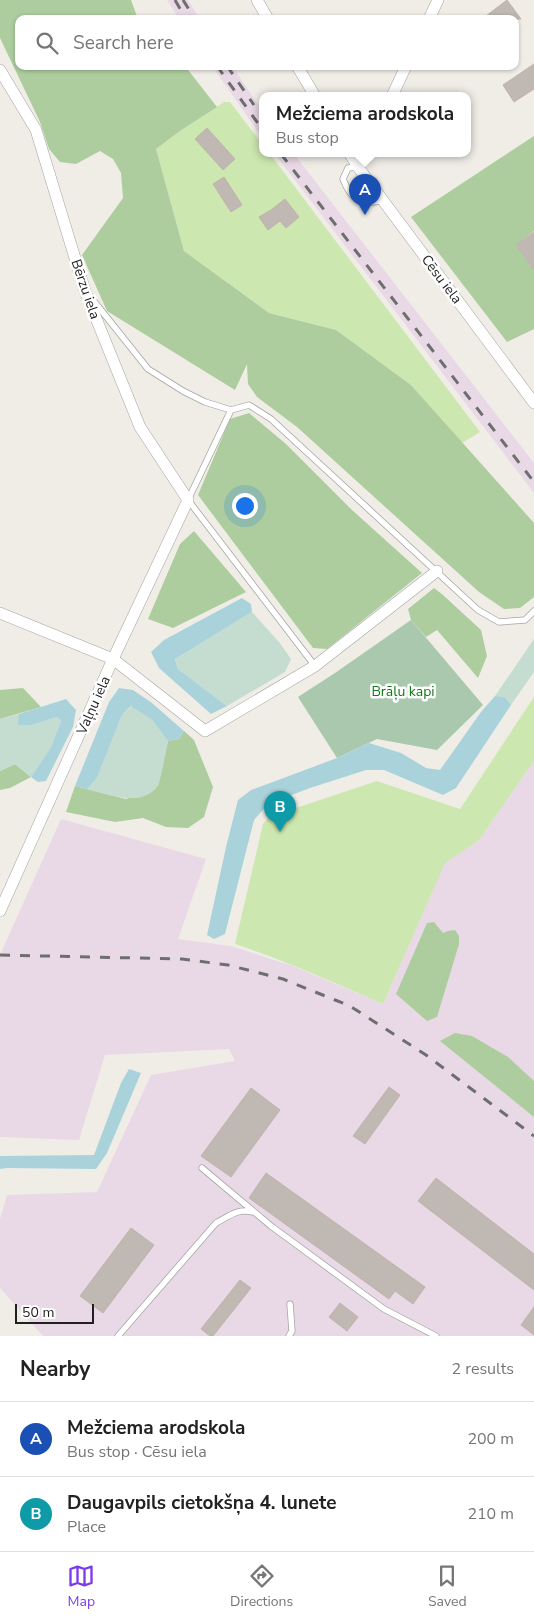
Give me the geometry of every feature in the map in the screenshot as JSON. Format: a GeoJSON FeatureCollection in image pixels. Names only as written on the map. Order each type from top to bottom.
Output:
{"type":"FeatureCollection","features":[{"type":"Feature","properties":{"kind":"street"},"geometry":{"type":"LineString","coordinates":[[256,0],[265,15]]}},
{"type":"Feature","properties":{"kind":"street"},"geometry":{"type":"LineString","coordinates":[[431,15],[438,0]]}},
{"type":"Feature","properties":{"kind":"street","name":"Bērzu iela"},"geometry":{"type":"LineString","coordinates":[[0,70],[36,130],[85,291],[140,427],[188,500]]}},
{"type":"Feature","properties":{"kind":"street"},"geometry":{"type":"LineString","coordinates":[[299,70],[313,92]]}},
{"type":"Feature","properties":{"kind":"street"},"geometry":{"type":"LineString","coordinates":[[394,92],[404,70]]}},
{"type":"Feature","properties":{"kind":"street","name":"Cēsu iela"},"geometry":{"type":"LineString","coordinates":[[352,157],[534,402]]}},
{"type":"Feature","properties":{"kind":"street"},"geometry":{"type":"LineString","coordinates":[[358,167],[363,157]]}},
{"type":"Feature","properties":{"kind":"street","name":"Vaļņu iela"},"geometry":{"type":"LineString","coordinates":[[0,911],[113,659],[188,500]]}},
{"type":"Feature","properties":{"kind":"street"},"geometry":{"type":"LineString","coordinates":[[0,613],[113,659],[205,731],[315,666],[437,571]]}},
{"type":"Feature","properties":{"kind":"lane"},"geometry":{"type":"LineString","coordinates":[[358,167],[348,168],[343,179],[348,192],[357,199],[369,204],[383,200]]}},
{"type":"Feature","properties":{"kind":"lane"},"geometry":{"type":"LineString","coordinates":[[85,291],[148,369],[183,391],[205,402],[231,410],[249,405],[271,419],[478,610],[499,622],[525,620],[534,612]]}},
{"type":"Feature","properties":{"kind":"lane"},"geometry":{"type":"LineString","coordinates":[[231,410],[188,500],[315,666]]}},
{"type":"Feature","properties":{"kind":"lane"},"geometry":{"type":"LineString","coordinates":[[202,1168],[255,1212],[384,1309],[436,1336]]}},
{"type":"Feature","properties":{"kind":"lane"},"geometry":{"type":"LineString","coordinates":[[118,1336],[216,1224],[231,1214],[244,1210],[255,1212]]}},
{"type":"Feature","properties":{"kind":"lane"},"geometry":{"type":"LineString","coordinates":[[289,1336],[292,1331],[290,1304]]}},
{"type":"Feature","properties":{"kind":"shaded area"},"geometry":{"type":"Polygon","coordinates":[[[167,0],[188,0],[197,15],[176,15],[167,0]]]}},
{"type":"Feature","properties":{"kind":"shaded area"},"geometry":{"type":"Polygon","coordinates":[[[215,70],[235,70],[259,106],[259,133],[215,70]]]}},
{"type":"Feature","properties":{"kind":"shaded area"},"geometry":{"type":"Polygon","coordinates":[[[277,157],[296,157],[534,463],[534,493],[277,157]]]}},
{"type":"Feature","properties":{"kind":"shaded area"},"geometry":{"type":"Polygon","coordinates":[[[534,761],[534,1336],[43,1336],[0,1288],[0,1219],[7,1195],[97,1192],[151,1075],[235,1061],[229,1049],[105,1055],[79,1140],[0,1137],[0,955],[61,819],[206,859],[178,939],[231,946],[293,966],[383,1004],[445,862],[479,840],[534,761]]]}},
{"type":"Feature","properties":{"kind":"green space"},"geometry":{"type":"Polygon","coordinates":[[[0,0],[131,0],[137,15],[15,15],[15,70],[0,38],[0,0]]]}},
{"type":"Feature","properties":{"kind":"green space"},"geometry":{"type":"Polygon","coordinates":[[[15,70],[188,70],[217,107],[156,149],[184,251],[269,313],[336,330],[411,385],[534,523],[534,597],[520,608],[504,609],[479,592],[297,427],[257,397],[248,384],[247,364],[235,390],[107,311],[82,255],[123,198],[121,173],[113,159],[100,151],[76,164],[60,162],[49,149],[40,122],[15,70]]]}},
{"type":"Feature","properties":{"kind":"green space"},"geometry":{"type":"Polygon","coordinates":[[[224,102],[230,102],[259,140],[259,157],[272,157],[480,432],[462,443],[411,385],[336,330],[269,313],[184,251],[156,149],[224,102]]]}},
{"type":"Feature","properties":{"kind":"green space"},"geometry":{"type":"Polygon","coordinates":[[[534,136],[534,231],[516,245],[534,270],[534,329],[507,342],[411,217],[534,136]]]}},
{"type":"Feature","properties":{"kind":"green space"},"geometry":{"type":"Polygon","coordinates":[[[249,413],[286,444],[352,510],[422,573],[327,649],[313,648],[198,495],[230,419],[249,413]]]}},
{"type":"Feature","properties":{"kind":"green space"},"geometry":{"type":"Polygon","coordinates":[[[194,531],[246,592],[173,628],[148,619],[180,544],[194,531]]]}},
{"type":"Feature","properties":{"kind":"green space"},"geometry":{"type":"Polygon","coordinates":[[[434,588],[481,630],[487,656],[478,678],[437,630],[426,637],[411,620],[408,609],[434,588]]]}},
{"type":"Feature","properties":{"kind":"green space"},"geometry":{"type":"Polygon","coordinates":[[[252,612],[279,642],[291,659],[285,672],[227,706],[178,669],[175,659],[252,612]]]}},
{"type":"Feature","properties":{"kind":"green space","name":"Brāļu kapi"},"geometry":{"type":"Polygon","coordinates":[[[411,620],[483,705],[437,750],[377,739],[337,758],[298,697],[411,620]]]}},
{"type":"Feature","properties":{"kind":"green space"},"geometry":{"type":"Polygon","coordinates":[[[534,639],[534,672],[511,705],[505,697],[495,696],[534,639]]]}},
{"type":"Feature","properties":{"kind":"green space"},"geometry":{"type":"Polygon","coordinates":[[[23,688],[41,707],[0,719],[0,690],[23,688]]]}},
{"type":"Feature","properties":{"kind":"green space"},"geometry":{"type":"Polygon","coordinates":[[[534,697],[534,761],[479,840],[445,863],[383,1004],[291,965],[235,944],[263,824],[269,817],[377,781],[460,809],[534,697]]]}},
{"type":"Feature","properties":{"kind":"green space"},"geometry":{"type":"Polygon","coordinates":[[[132,706],[152,720],[168,741],[159,784],[150,793],[142,797],[133,798],[124,798],[87,789],[97,778],[122,715],[132,706]]]}},
{"type":"Feature","properties":{"kind":"green space"},"geometry":{"type":"Polygon","coordinates":[[[19,714],[19,725],[32,725],[57,717],[61,721],[51,747],[31,777],[15,764],[0,771],[0,719],[19,714]]]}},
{"type":"Feature","properties":{"kind":"green space"},"geometry":{"type":"Polygon","coordinates":[[[184,731],[194,740],[213,787],[204,817],[188,828],[166,827],[143,818],[115,822],[66,812],[75,786],[126,799],[158,786],[168,741],[179,739],[184,731]]]}},
{"type":"Feature","properties":{"kind":"green space"},"geometry":{"type":"Polygon","coordinates":[[[15,764],[31,777],[10,788],[0,790],[0,771],[15,764]]]}},
{"type":"Feature","properties":{"kind":"green space"},"geometry":{"type":"Polygon","coordinates":[[[434,922],[443,933],[455,930],[459,936],[459,944],[437,1017],[427,1021],[396,994],[427,923],[434,922]]]}},
{"type":"Feature","properties":{"kind":"green space"},"geometry":{"type":"Polygon","coordinates":[[[455,1033],[472,1036],[508,1057],[534,1081],[534,1117],[440,1041],[455,1033]]]}},
{"type":"Feature","properties":{"kind":"water"},"geometry":{"type":"Polygon","coordinates":[[[242,598],[251,604],[252,612],[175,659],[178,669],[227,706],[211,714],[159,668],[151,652],[164,640],[242,598]]]}},
{"type":"Feature","properties":{"kind":"water"},"geometry":{"type":"Polygon","coordinates":[[[119,688],[133,690],[152,703],[184,731],[179,739],[168,741],[152,720],[131,706],[122,715],[97,778],[87,789],[75,786],[109,702],[119,688]]]}},
{"type":"Feature","properties":{"kind":"water"},"geometry":{"type":"Polygon","coordinates":[[[495,696],[505,697],[511,705],[456,788],[443,795],[384,770],[366,770],[268,804],[254,820],[225,934],[214,939],[207,935],[238,800],[251,790],[337,758],[369,743],[401,753],[426,768],[440,770],[481,712],[495,696]]]}},
{"type":"Feature","properties":{"kind":"water"},"geometry":{"type":"Polygon","coordinates":[[[66,699],[76,710],[73,727],[46,781],[38,782],[31,777],[51,747],[61,721],[57,717],[32,725],[18,725],[19,714],[66,699]]]}},
{"type":"Feature","properties":{"kind":"water"},"geometry":{"type":"Polygon","coordinates":[[[129,1069],[141,1073],[107,1153],[96,1169],[0,1169],[0,1156],[94,1155],[121,1083],[129,1069]]]}},
{"type":"Feature","properties":{"kind":"building"},"geometry":{"type":"Polygon","coordinates":[[[507,0],[518,15],[487,15],[507,0]]]}},
{"type":"Feature","properties":{"kind":"building"},"geometry":{"type":"Polygon","coordinates":[[[534,64],[534,89],[514,102],[503,85],[534,64]]]}},
{"type":"Feature","properties":{"kind":"building"},"geometry":{"type":"Polygon","coordinates":[[[207,128],[235,159],[223,170],[195,139],[207,128]]]}},
{"type":"Feature","properties":{"kind":"building"},"geometry":{"type":"Polygon","coordinates":[[[224,177],[242,205],[231,212],[213,184],[224,177]]]}},
{"type":"Feature","properties":{"kind":"building"},"geometry":{"type":"Polygon","coordinates":[[[285,199],[299,217],[286,228],[280,221],[268,230],[259,217],[285,199]]]}},
{"type":"Feature","properties":{"kind":"building"},"geometry":{"type":"Polygon","coordinates":[[[534,232],[534,270],[516,245],[534,232]]]}},
{"type":"Feature","properties":{"kind":"building"},"geometry":{"type":"Polygon","coordinates":[[[389,1087],[400,1095],[365,1144],[353,1136],[389,1087]]]}},
{"type":"Feature","properties":{"kind":"building"},"geometry":{"type":"Polygon","coordinates":[[[251,1088],[280,1110],[231,1177],[201,1156],[251,1088]]]}},
{"type":"Feature","properties":{"kind":"building"},"geometry":{"type":"Polygon","coordinates":[[[266,1173],[425,1287],[413,1304],[395,1291],[389,1299],[249,1198],[266,1173]]]}},
{"type":"Feature","properties":{"kind":"building"},"geometry":{"type":"Polygon","coordinates":[[[436,1178],[534,1254],[534,1290],[418,1201],[436,1178]]]}},
{"type":"Feature","properties":{"kind":"building"},"geometry":{"type":"Polygon","coordinates":[[[131,1228],[154,1245],[103,1313],[80,1296],[131,1228]]]}},
{"type":"Feature","properties":{"kind":"building"},"geometry":{"type":"Polygon","coordinates":[[[240,1280],[251,1288],[213,1336],[210,1336],[201,1329],[240,1280]]]}},
{"type":"Feature","properties":{"kind":"building"},"geometry":{"type":"Polygon","coordinates":[[[340,1303],[358,1317],[347,1331],[329,1317],[340,1303]]]}},
{"type":"Feature","properties":{"kind":"building"},"geometry":{"type":"Polygon","coordinates":[[[534,1307],[534,1335],[521,1325],[534,1307]]]}},
{"type":"Feature","properties":{"kind":"railway"},"geometry":{"type":"LineString","coordinates":[[175,0],[184,15]]}},
{"type":"Feature","properties":{"kind":"railway"},"geometry":{"type":"LineString","coordinates":[[183,0],[192,15]]}},
{"type":"Feature","properties":{"kind":"railway"},"geometry":{"type":"LineString","coordinates":[[220,70],[259,125]]}},
{"type":"Feature","properties":{"kind":"railway"},"geometry":{"type":"LineString","coordinates":[[230,70],[254,105]]}},
{"type":"Feature","properties":{"kind":"railway"},"geometry":{"type":"LineString","coordinates":[[283,157],[534,482]]}},
{"type":"Feature","properties":{"kind":"railway"},"geometry":{"type":"LineString","coordinates":[[0,955],[182,959],[228,965],[283,979],[350,1006],[426,1055],[534,1136]]}},
{"type":"Feature","properties":{"kind":"place","name":"Mežciema arodskola"},"geometry":{"type":"Point","coordinates":[365,215]}},
{"type":"Feature","properties":{"kind":"place","name":"Daugavpils cietokšņa 4. lunete"},"geometry":{"type":"Point","coordinates":[280,832]}}]}
